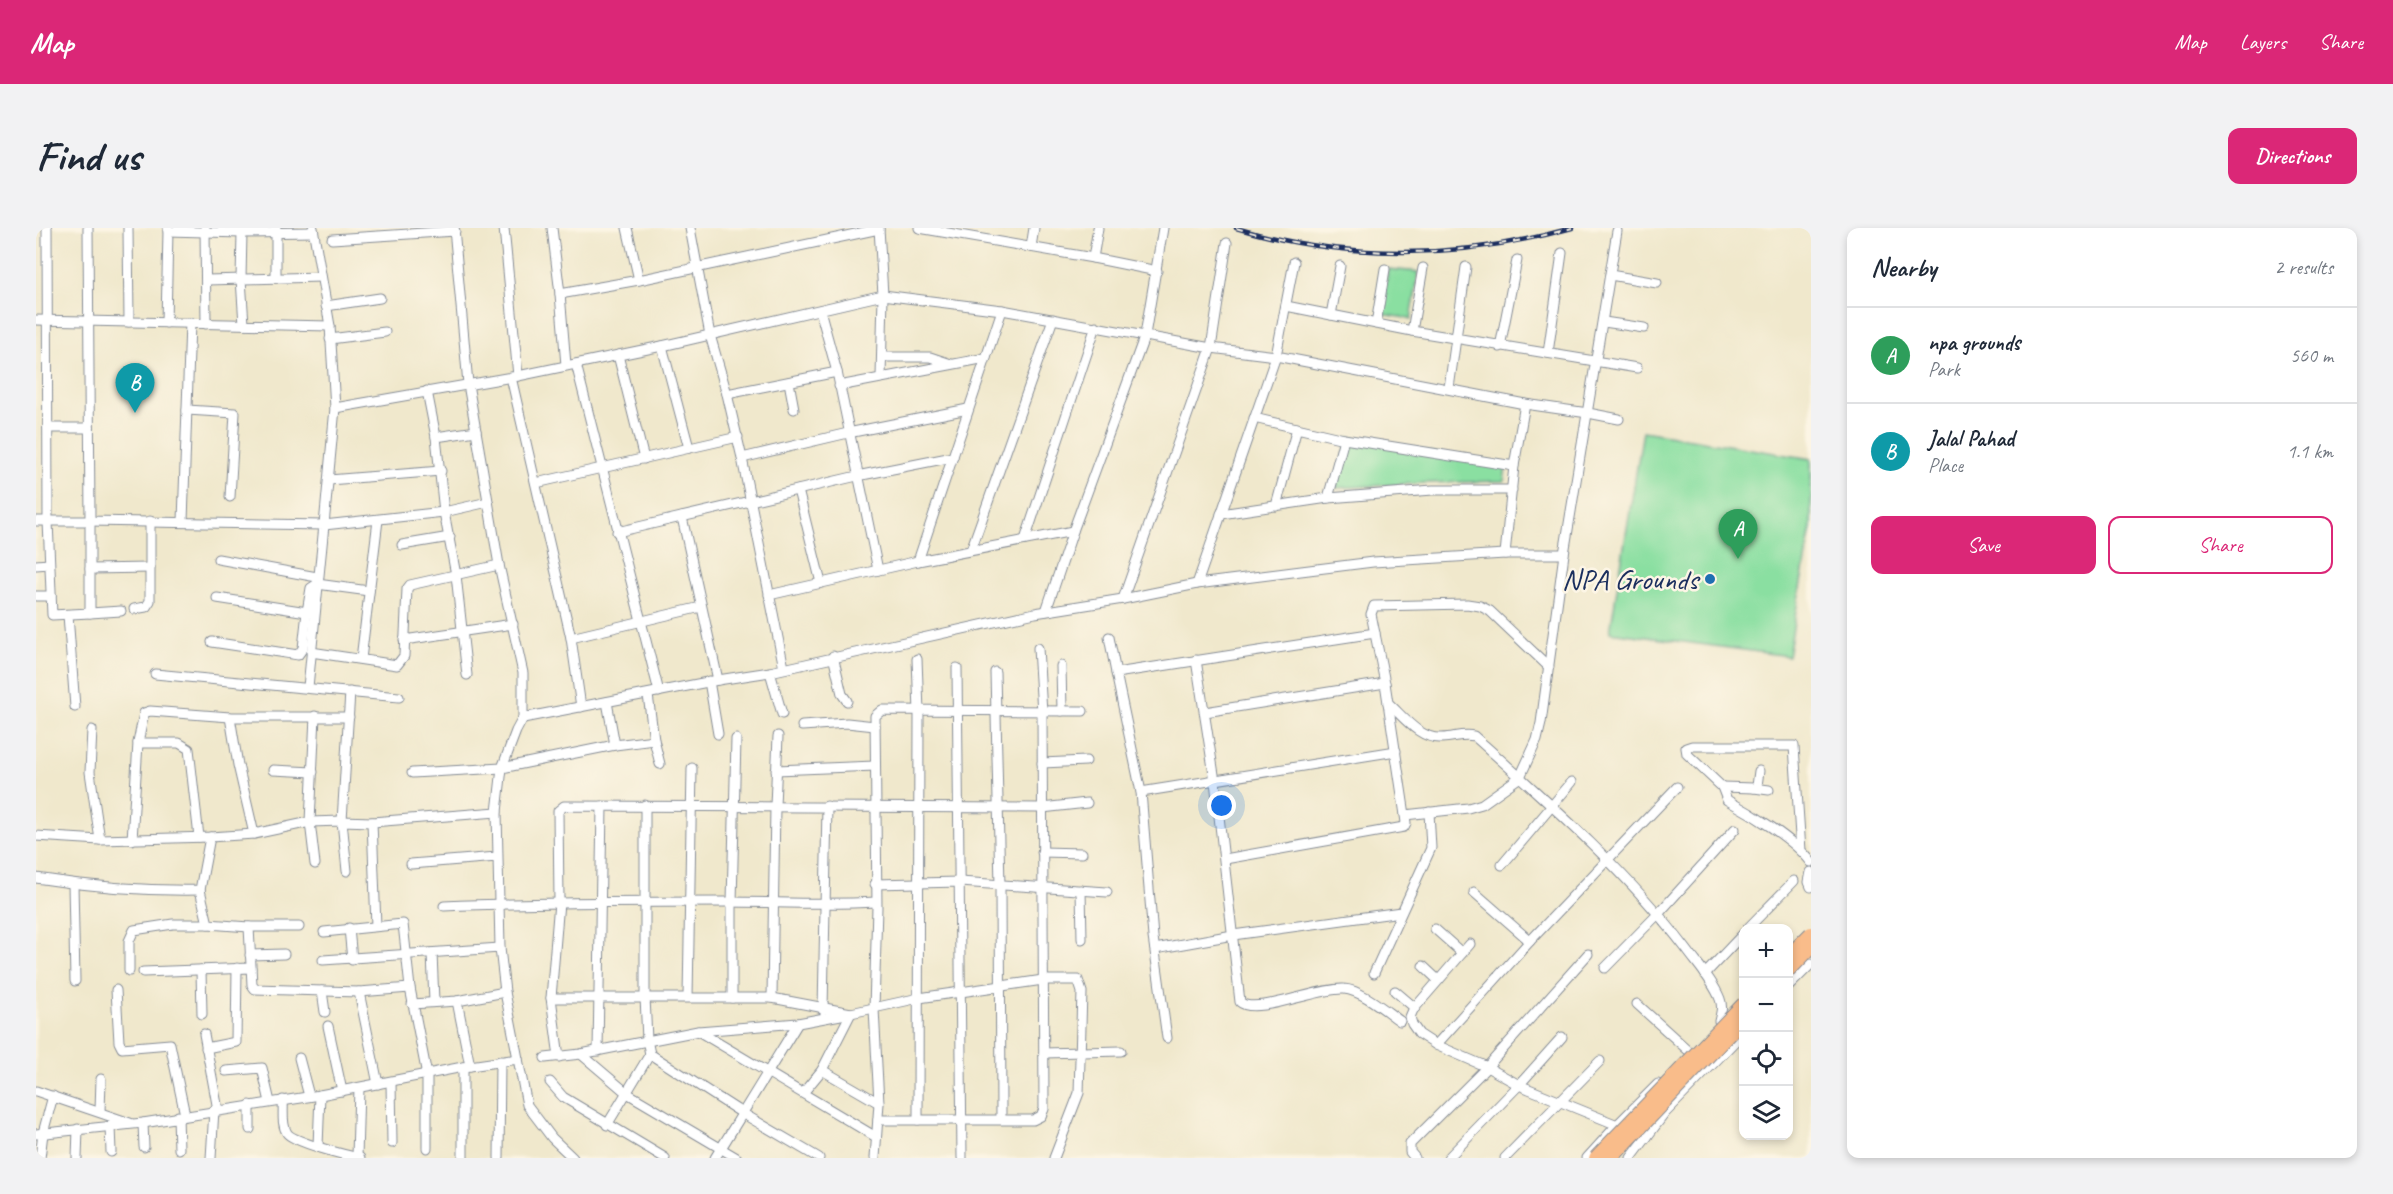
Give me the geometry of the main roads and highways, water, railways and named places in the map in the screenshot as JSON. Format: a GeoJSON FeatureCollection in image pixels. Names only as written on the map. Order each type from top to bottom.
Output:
{"type":"FeatureCollection","features":[{"type":"Feature","properties":{"kind":"highway"},"geometry":{"type":"LineString","coordinates":[[1793,948],[1811,934]]}},
{"type":"Feature","properties":{"kind":"highway"},"geometry":{"type":"LineString","coordinates":[[1793,966],[1811,947]]}},
{"type":"Feature","properties":{"kind":"highway"},"geometry":{"type":"LineString","coordinates":[[1596,1158],[1739,1008]]}},
{"type":"Feature","properties":{"kind":"highway"},"geometry":{"type":"LineString","coordinates":[[1611,1158],[1739,1022]]}},
{"type":"Feature","properties":{"kind":"railway"},"geometry":{"type":"LineString","coordinates":[[1236,228],[1278,239],[1319,246],[1362,251],[1404,252],[1489,246],[1572,228]]}},
{"type":"Feature","properties":{"kind":"place","name":"Jalal Pahad"},"geometry":{"type":"Point","coordinates":[135,413]}},
{"type":"Feature","properties":{"kind":"place","name":"npa grounds"},"geometry":{"type":"Point","coordinates":[1738,559]}},
{"type":"Feature","properties":{"kind":"place","name":"NPA Grounds"},"geometry":{"type":"Point","coordinates":[1710,579]}}]}
